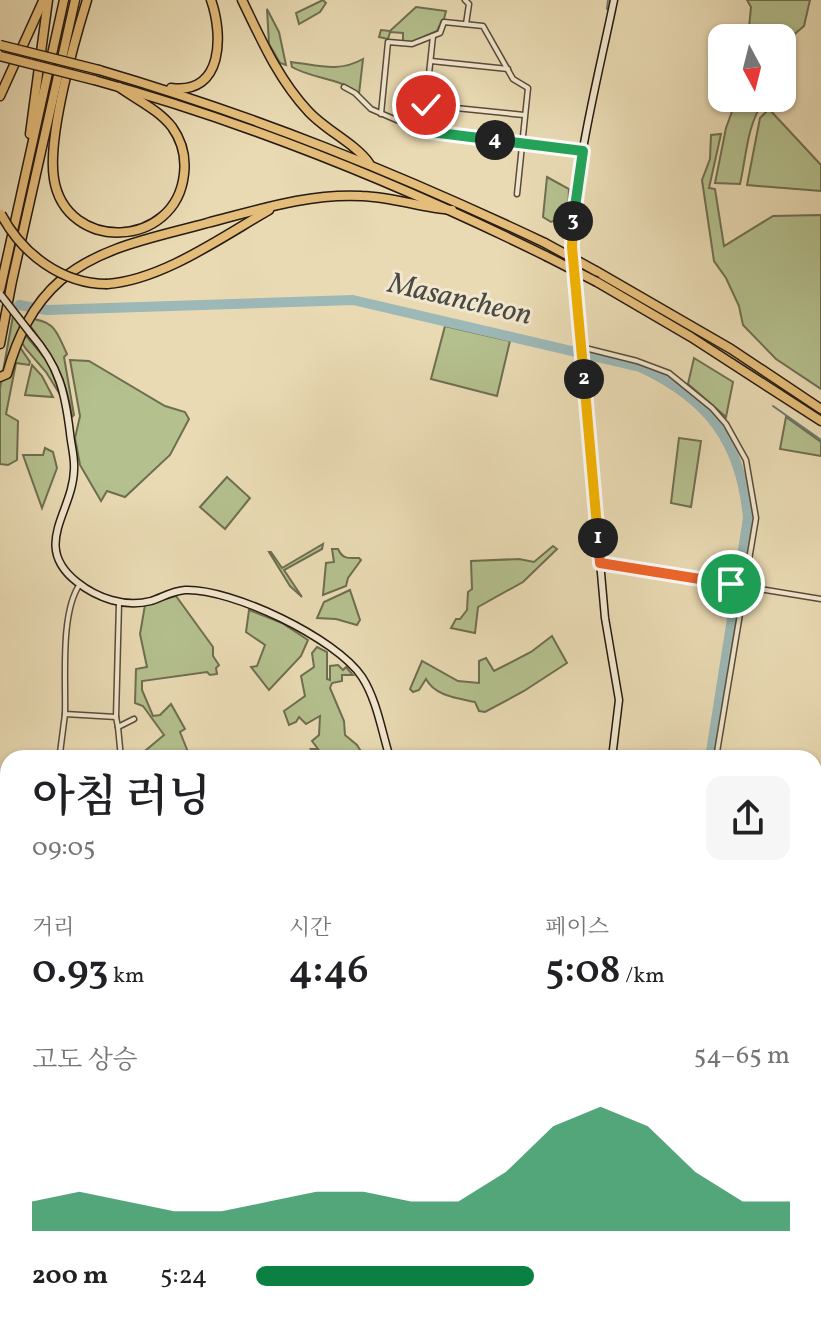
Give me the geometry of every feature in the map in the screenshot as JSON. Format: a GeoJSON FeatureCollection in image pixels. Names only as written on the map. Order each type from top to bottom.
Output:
{"type":"FeatureCollection","features":[{"type":"Feature","properties":{"kind":"highway"},"geometry":{"type":"LineString","coordinates":[[0,96],[46,0]]}},
{"type":"Feature","properties":{"kind":"highway"},"geometry":{"type":"LineString","coordinates":[[23,185],[46,0]]}},
{"type":"Feature","properties":{"kind":"highway"},"geometry":{"type":"LineString","coordinates":[[0,292],[64,0]]}},
{"type":"Feature","properties":{"kind":"highway"},"geometry":{"type":"LineString","coordinates":[[0,344],[75,0]]}},
{"type":"Feature","properties":{"kind":"highway"},"geometry":{"type":"LineString","coordinates":[[30,206],[54,141],[78,31],[90,0]]}},
{"type":"Feature","properties":{"kind":"highway"},"geometry":{"type":"LineString","coordinates":[[147,84],[179,89],[201,81],[208,74],[219,48],[219,31],[211,0]]}},
{"type":"Feature","properties":{"kind":"highway"},"geometry":{"type":"LineString","coordinates":[[242,0],[266,51],[292,92],[309,113],[343,142],[362,153],[369,164]]}},
{"type":"Feature","properties":{"kind":"highway"},"geometry":{"type":"LineString","coordinates":[[0,45],[99,70],[233,112],[443,195],[596,271],[731,349],[821,409]]}},
{"type":"Feature","properties":{"kind":"highway"},"geometry":{"type":"LineString","coordinates":[[0,56],[119,87],[282,140],[452,210],[597,282],[691,337],[821,421]]}},
{"type":"Feature","properties":{"kind":"highway"},"geometry":{"type":"LineString","coordinates":[[54,141],[57,191],[80,221],[96,229],[119,234],[144,228],[163,217],[182,186],[185,165],[180,142],[172,127],[155,111],[119,87]]}},
{"type":"Feature","properties":{"kind":"highway"},"geometry":{"type":"LineString","coordinates":[[0,377],[7,374],[31,313],[46,294],[77,267],[117,248],[311,198],[361,196],[452,210]]}},
{"type":"Feature","properties":{"kind":"highway"},"geometry":{"type":"LineString","coordinates":[[1,213],[22,244],[50,268],[77,281],[107,284],[140,278],[168,266],[280,204]]}},
{"type":"Feature","properties":{"kind":"street"},"geometry":{"type":"LineString","coordinates":[[465,0],[469,4],[466,24]]}},
{"type":"Feature","properties":{"kind":"street"},"geometry":{"type":"LineString","coordinates":[[613,750],[619,700],[605,618],[572,247],[573,208],[614,0]]}},
{"type":"Feature","properties":{"kind":"street"},"geometry":{"type":"LineString","coordinates":[[381,114],[388,42],[412,44],[440,33],[444,22],[483,26],[513,79],[528,88],[517,194]]}},
{"type":"Feature","properties":{"kind":"street"},"geometry":{"type":"LineString","coordinates":[[423,131],[433,36]]}},
{"type":"Feature","properties":{"kind":"street"},"geometry":{"type":"LineString","coordinates":[[430,61],[508,69]]}},
{"type":"Feature","properties":{"kind":"street"},"geometry":{"type":"LineString","coordinates":[[344,87],[371,109],[423,131],[583,151]]}},
{"type":"Feature","properties":{"kind":"street"},"geometry":{"type":"LineString","coordinates":[[426,105],[524,115]]}},
{"type":"Feature","properties":{"kind":"street"},"geometry":{"type":"LineString","coordinates":[[0,292],[55,369],[65,392],[74,470],[54,544],[62,565],[80,584],[103,598],[119,603],[148,602],[175,591],[202,590],[250,604],[282,618],[337,654],[362,677],[387,750]]}},
{"type":"Feature","properties":{"kind":"street"},"geometry":{"type":"LineString","coordinates":[[581,348],[637,361],[669,373],[712,408],[726,424],[746,460],[756,518],[717,750]]}},
{"type":"Feature","properties":{"kind":"street"},"geometry":{"type":"LineString","coordinates":[[600,563],[821,599]]}},
{"type":"Feature","properties":{"kind":"street"},"geometry":{"type":"LineString","coordinates":[[60,750],[69,624],[73,593],[80,584]]}},
{"type":"Feature","properties":{"kind":"street"},"geometry":{"type":"LineString","coordinates":[[119,603],[116,717],[120,750]]}},
{"type":"Feature","properties":{"kind":"street"},"geometry":{"type":"LineString","coordinates":[[65,714],[116,717]]}},
{"type":"Feature","properties":{"kind":"street"},"geometry":{"type":"LineString","coordinates":[[118,727],[134,719]]}},
{"type":"Feature","properties":{"kind":"green space"},"geometry":{"type":"Polygon","coordinates":[[[323,0],[326,3],[320,12],[299,24],[296,13],[323,0]]]}},
{"type":"Feature","properties":{"kind":"green space"},"geometry":{"type":"Polygon","coordinates":[[[747,0],[810,0],[804,26],[796,33],[796,24],[749,24],[751,7],[747,0]]]}},
{"type":"Feature","properties":{"kind":"green space"},"geometry":{"type":"Polygon","coordinates":[[[416,7],[446,11],[437,31],[412,42],[403,41],[403,33],[390,32],[388,39],[379,37],[381,30],[390,31],[416,7]]]}},
{"type":"Feature","properties":{"kind":"green space"},"geometry":{"type":"Polygon","coordinates":[[[267,9],[279,32],[286,65],[280,63],[269,44],[267,9]]]}},
{"type":"Feature","properties":{"kind":"green space"},"geometry":{"type":"Polygon","coordinates":[[[363,59],[359,94],[344,85],[300,71],[292,67],[291,62],[336,67],[363,59]]]}},
{"type":"Feature","properties":{"kind":"green space"},"geometry":{"type":"Polygon","coordinates":[[[732,112],[758,112],[750,131],[740,184],[715,183],[732,112]]]}},
{"type":"Feature","properties":{"kind":"green space"},"geometry":{"type":"Polygon","coordinates":[[[766,112],[772,112],[821,165],[821,191],[747,185],[760,118],[766,112]]]}},
{"type":"Feature","properties":{"kind":"green space"},"geometry":{"type":"Polygon","coordinates":[[[721,134],[709,188],[715,189],[724,246],[773,216],[821,215],[821,389],[776,359],[743,325],[739,306],[714,261],[702,180],[710,159],[711,135],[721,134]]]}},
{"type":"Feature","properties":{"kind":"green space"},"geometry":{"type":"Polygon","coordinates":[[[547,177],[569,189],[568,216],[551,222],[543,217],[547,177]]]}},
{"type":"Feature","properties":{"kind":"green space"},"geometry":{"type":"Polygon","coordinates":[[[13,316],[20,325],[17,343],[30,362],[29,365],[16,363],[6,414],[18,421],[17,460],[8,465],[0,464],[0,388],[13,316]]]}},
{"type":"Feature","properties":{"kind":"green space"},"geometry":{"type":"Polygon","coordinates":[[[27,318],[37,319],[54,328],[67,354],[64,357],[72,417],[61,376],[27,318]]]}},
{"type":"Feature","properties":{"kind":"green space"},"geometry":{"type":"Polygon","coordinates":[[[445,326],[510,341],[497,396],[431,379],[445,326]]]}},
{"type":"Feature","properties":{"kind":"green space"},"geometry":{"type":"Polygon","coordinates":[[[23,332],[48,362],[61,396],[22,343],[23,332]]]}},
{"type":"Feature","properties":{"kind":"green space"},"geometry":{"type":"Polygon","coordinates":[[[694,358],[733,382],[726,417],[688,384],[694,358]]]}},
{"type":"Feature","properties":{"kind":"green space"},"geometry":{"type":"Polygon","coordinates":[[[70,360],[89,361],[165,406],[185,412],[189,419],[170,455],[125,497],[107,491],[101,501],[80,465],[75,438],[80,416],[70,360]]]}},
{"type":"Feature","properties":{"kind":"green space"},"geometry":{"type":"Polygon","coordinates":[[[32,365],[42,376],[53,397],[25,395],[32,365]]]}},
{"type":"Feature","properties":{"kind":"green space"},"geometry":{"type":"Polygon","coordinates":[[[786,417],[821,442],[821,456],[780,449],[786,417]]]}},
{"type":"Feature","properties":{"kind":"green space"},"geometry":{"type":"Polygon","coordinates":[[[679,438],[701,441],[691,507],[671,503],[679,438]]]}},
{"type":"Feature","properties":{"kind":"green space"},"geometry":{"type":"Polygon","coordinates":[[[45,448],[53,452],[57,468],[42,508],[23,455],[43,455],[45,448]]]}},
{"type":"Feature","properties":{"kind":"green space"},"geometry":{"type":"Polygon","coordinates":[[[227,477],[250,498],[225,529],[200,507],[227,477]]]}},
{"type":"Feature","properties":{"kind":"green space"},"geometry":{"type":"Polygon","coordinates":[[[323,544],[322,549],[284,570],[302,597],[290,586],[269,552],[282,568],[323,544]]]}},
{"type":"Feature","properties":{"kind":"green space"},"geometry":{"type":"Polygon","coordinates":[[[553,546],[557,549],[523,582],[478,607],[475,633],[451,628],[467,610],[468,592],[472,589],[471,561],[519,559],[534,562],[553,546]]]}},
{"type":"Feature","properties":{"kind":"green space"},"geometry":{"type":"Polygon","coordinates":[[[332,549],[338,549],[347,558],[361,560],[346,586],[323,595],[326,563],[334,562],[332,549]]]}},
{"type":"Feature","properties":{"kind":"green space"},"geometry":{"type":"Polygon","coordinates":[[[350,590],[360,620],[357,625],[317,618],[324,602],[350,590]]]}},
{"type":"Feature","properties":{"kind":"green space"},"geometry":{"type":"Polygon","coordinates":[[[176,596],[213,647],[213,656],[219,665],[217,674],[207,672],[142,681],[142,690],[153,716],[160,715],[171,704],[185,729],[180,732],[187,750],[146,750],[164,735],[143,706],[135,703],[136,669],[147,667],[140,634],[145,605],[176,596]]]}},
{"type":"Feature","properties":{"kind":"green space"},"geometry":{"type":"Polygon","coordinates":[[[249,610],[282,623],[308,640],[301,656],[269,690],[251,667],[257,666],[265,645],[246,632],[249,610]]]}},
{"type":"Feature","properties":{"kind":"green space"},"geometry":{"type":"Polygon","coordinates":[[[552,636],[567,663],[485,712],[479,711],[475,702],[441,693],[426,679],[419,690],[413,692],[410,689],[422,661],[458,681],[479,683],[479,661],[486,658],[494,671],[531,652],[552,636]]]}},
{"type":"Feature","properties":{"kind":"green space"},"geometry":{"type":"Polygon","coordinates":[[[317,647],[327,652],[327,679],[330,680],[330,666],[338,665],[343,670],[346,667],[353,675],[342,675],[342,681],[332,683],[330,688],[344,721],[345,735],[360,750],[312,750],[318,749],[312,741],[319,735],[320,716],[306,724],[299,717],[289,725],[284,711],[305,696],[301,676],[314,667],[312,653],[317,647]]]}},
{"type":"Feature","properties":{"kind":"waterway"},"geometry":{"type":"LineString","coordinates":[[607,9],[608,0]]}},
{"type":"Feature","properties":{"kind":"waterway","name":"Masancheon"},"geometry":{"type":"LineString","coordinates":[[19,305],[47,310],[353,300],[640,367],[685,393],[703,409],[729,445],[738,467],[748,518],[711,750]]}},
{"type":"Feature","properties":{"kind":"waterway"},"geometry":{"type":"LineString","coordinates":[[773,406],[821,440]]}},
{"type":"Feature","properties":{"kind":"route"},"geometry":{"type":"LineString","coordinates":[[426,105],[423,131],[429,134],[583,151],[573,208],[572,247],[600,563],[731,584]]}}]}
